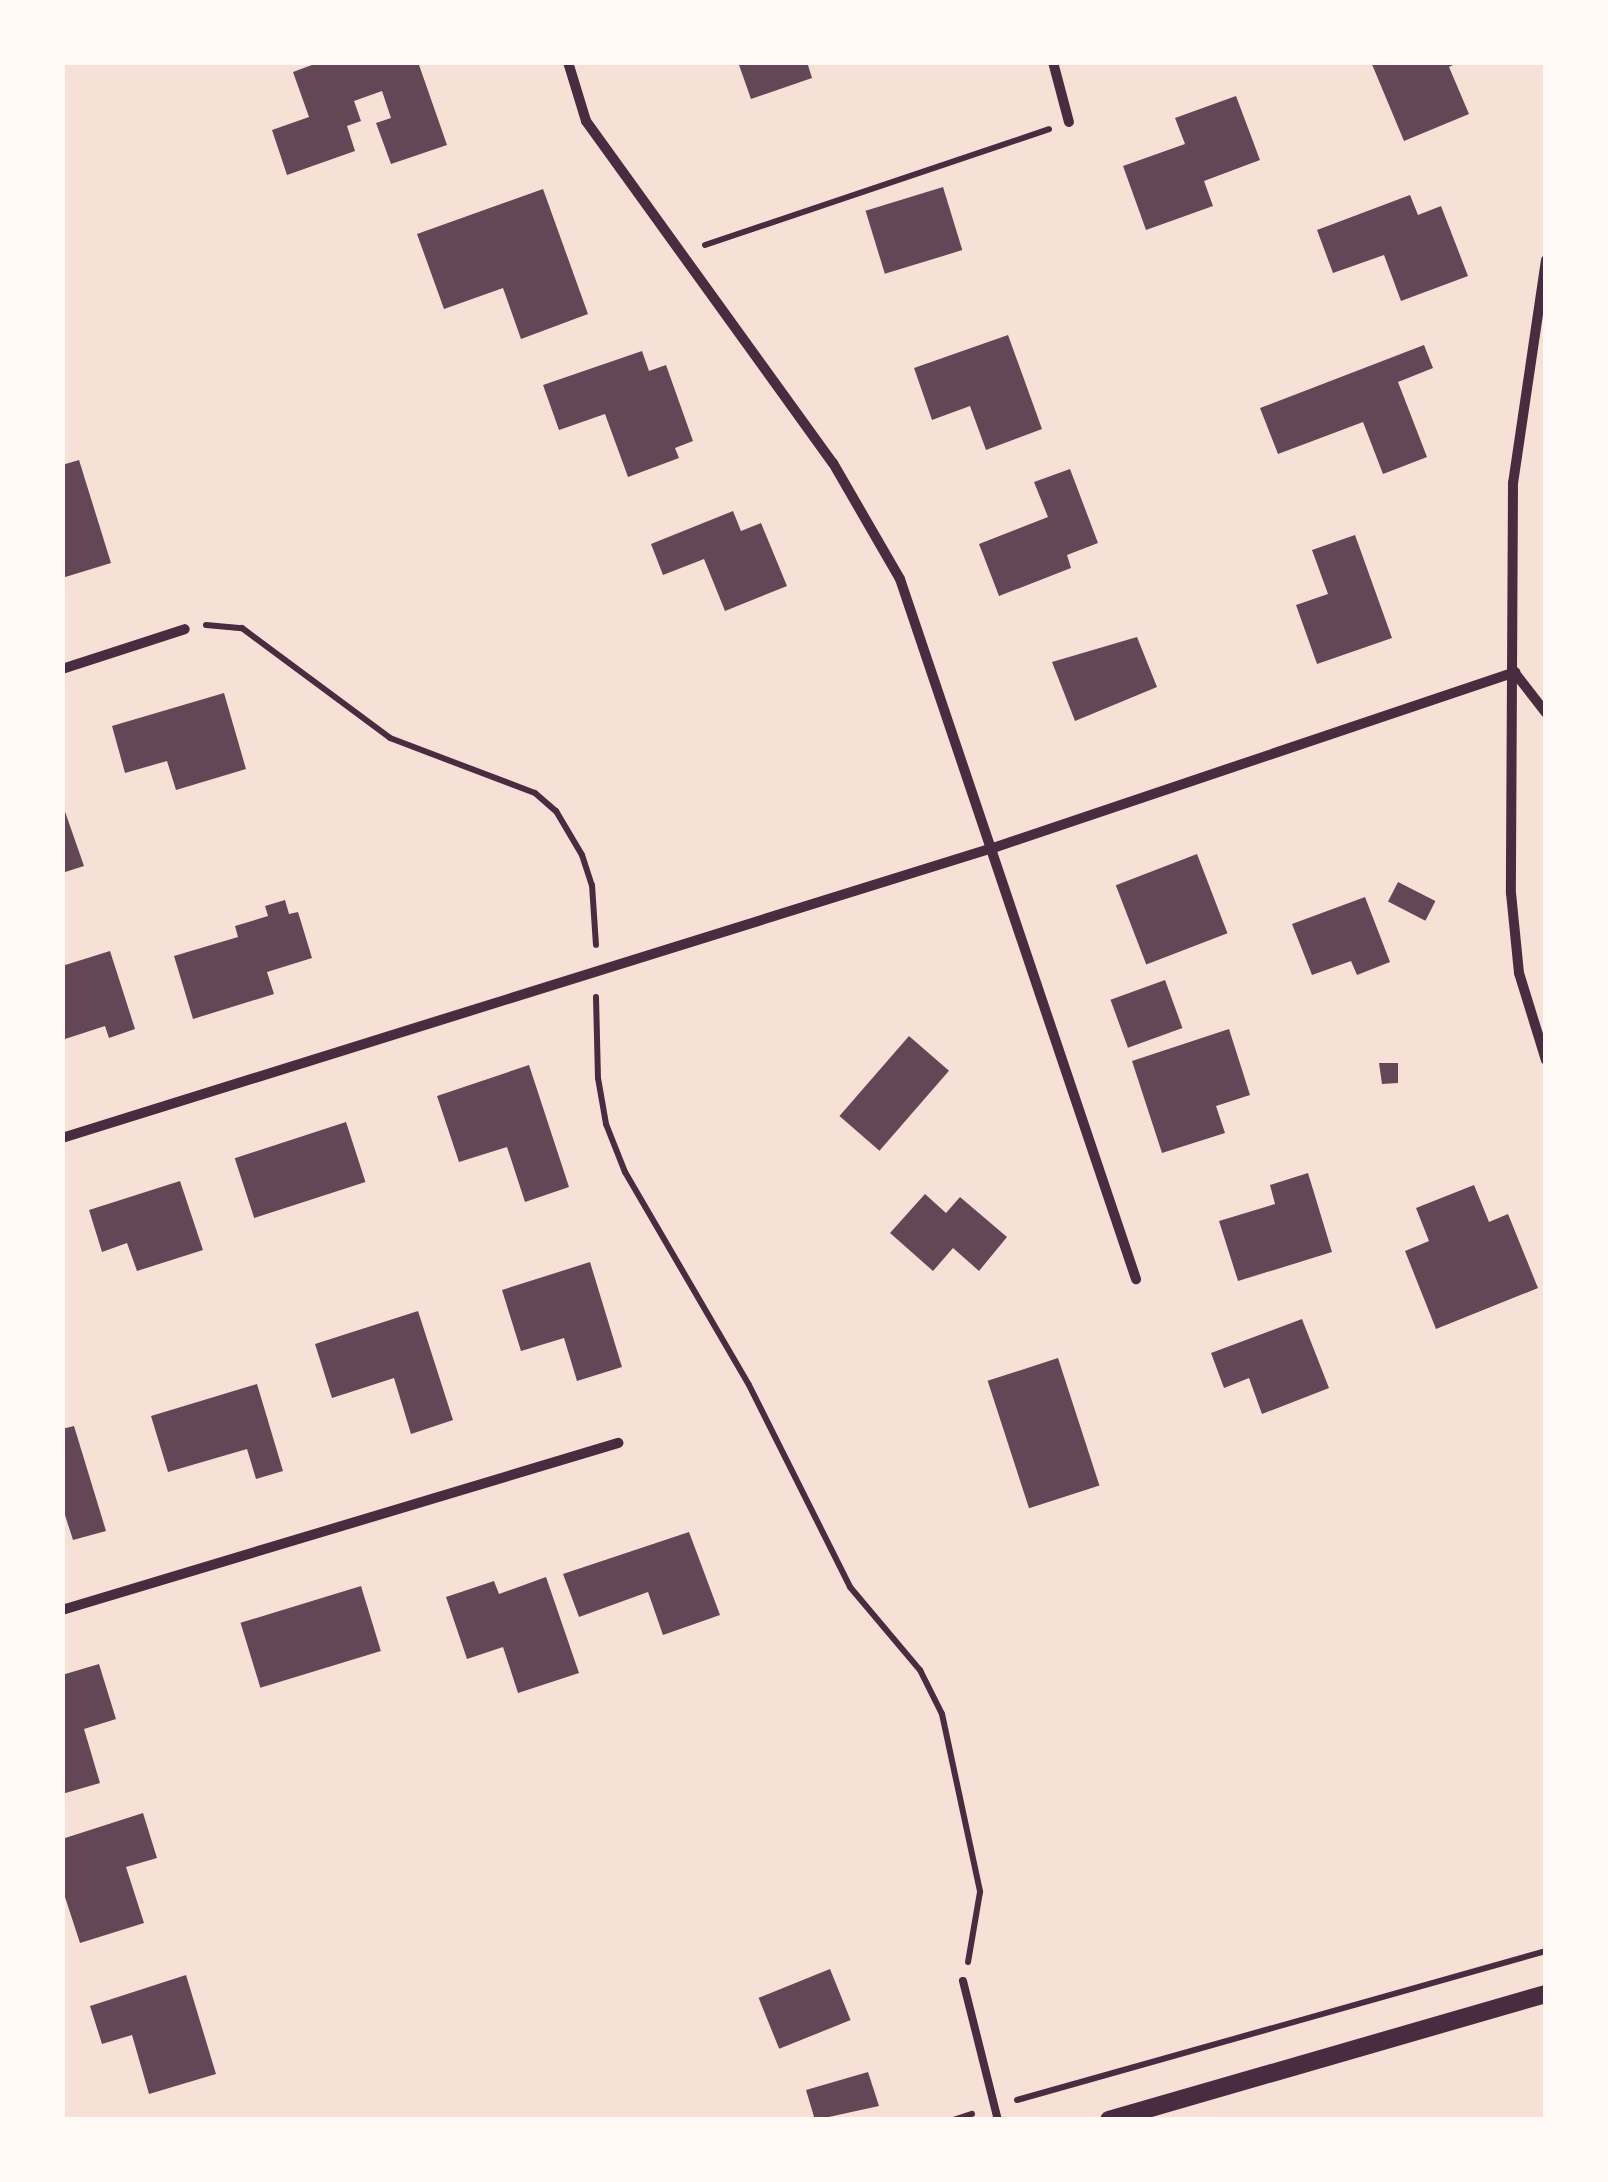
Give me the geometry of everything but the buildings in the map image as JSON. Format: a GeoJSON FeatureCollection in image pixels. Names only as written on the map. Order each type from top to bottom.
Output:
{"type":"FeatureCollection","features":[{"type":"Feature","properties":{"kind":"street"},"geometry":{"type":"LineString","coordinates":[[568,62],[586,121],[880,537],[996,846],[1136,1279]]}},
{"type":"Feature","properties":{"kind":"street"},"geometry":{"type":"LineString","coordinates":[[1053,62],[1069,122]]}},
{"type":"Feature","properties":{"kind":"street"},"geometry":{"type":"LineString","coordinates":[[1546,260],[1514,483],[1513,935],[1529,1017],[1546,1060]]}},
{"type":"Feature","properties":{"kind":"street"},"geometry":{"type":"LineString","coordinates":[[62,668],[185,629]]}},
{"type":"Feature","properties":{"kind":"street"},"geometry":{"type":"LineString","coordinates":[[62,1138],[996,846],[1515,672]]}},
{"type":"Feature","properties":{"kind":"street"},"geometry":{"type":"LineString","coordinates":[[1515,672],[1546,713]]}},
{"type":"Feature","properties":{"kind":"street"},"geometry":{"type":"LineString","coordinates":[[62,1610],[618,1443]]}},
{"type":"Feature","properties":{"kind":"street"},"geometry":{"type":"LineString","coordinates":[[1108,2120],[1546,1994]]}},
{"type":"Feature","properties":{"kind":"lane"},"geometry":{"type":"LineString","coordinates":[[964,1981],[998,2120]]}},
{"type":"Feature","properties":{"kind":"path"},"geometry":{"type":"LineString","coordinates":[[681,253],[1069,122]]}},
{"type":"Feature","properties":{"kind":"path"},"geometry":{"type":"LineString","coordinates":[[185,629],[215,623],[242,628],[390,738],[535,793],[571,830],[592,885],[598,1078],[606,1124],[625,1172],[749,1385],[850,1587],[920,1670],[942,1714],[980,1892],[964,1981]]}},
{"type":"Feature","properties":{"kind":"path"},"geometry":{"type":"LineString","coordinates":[[953,2120],[1546,1951]]}}]}
